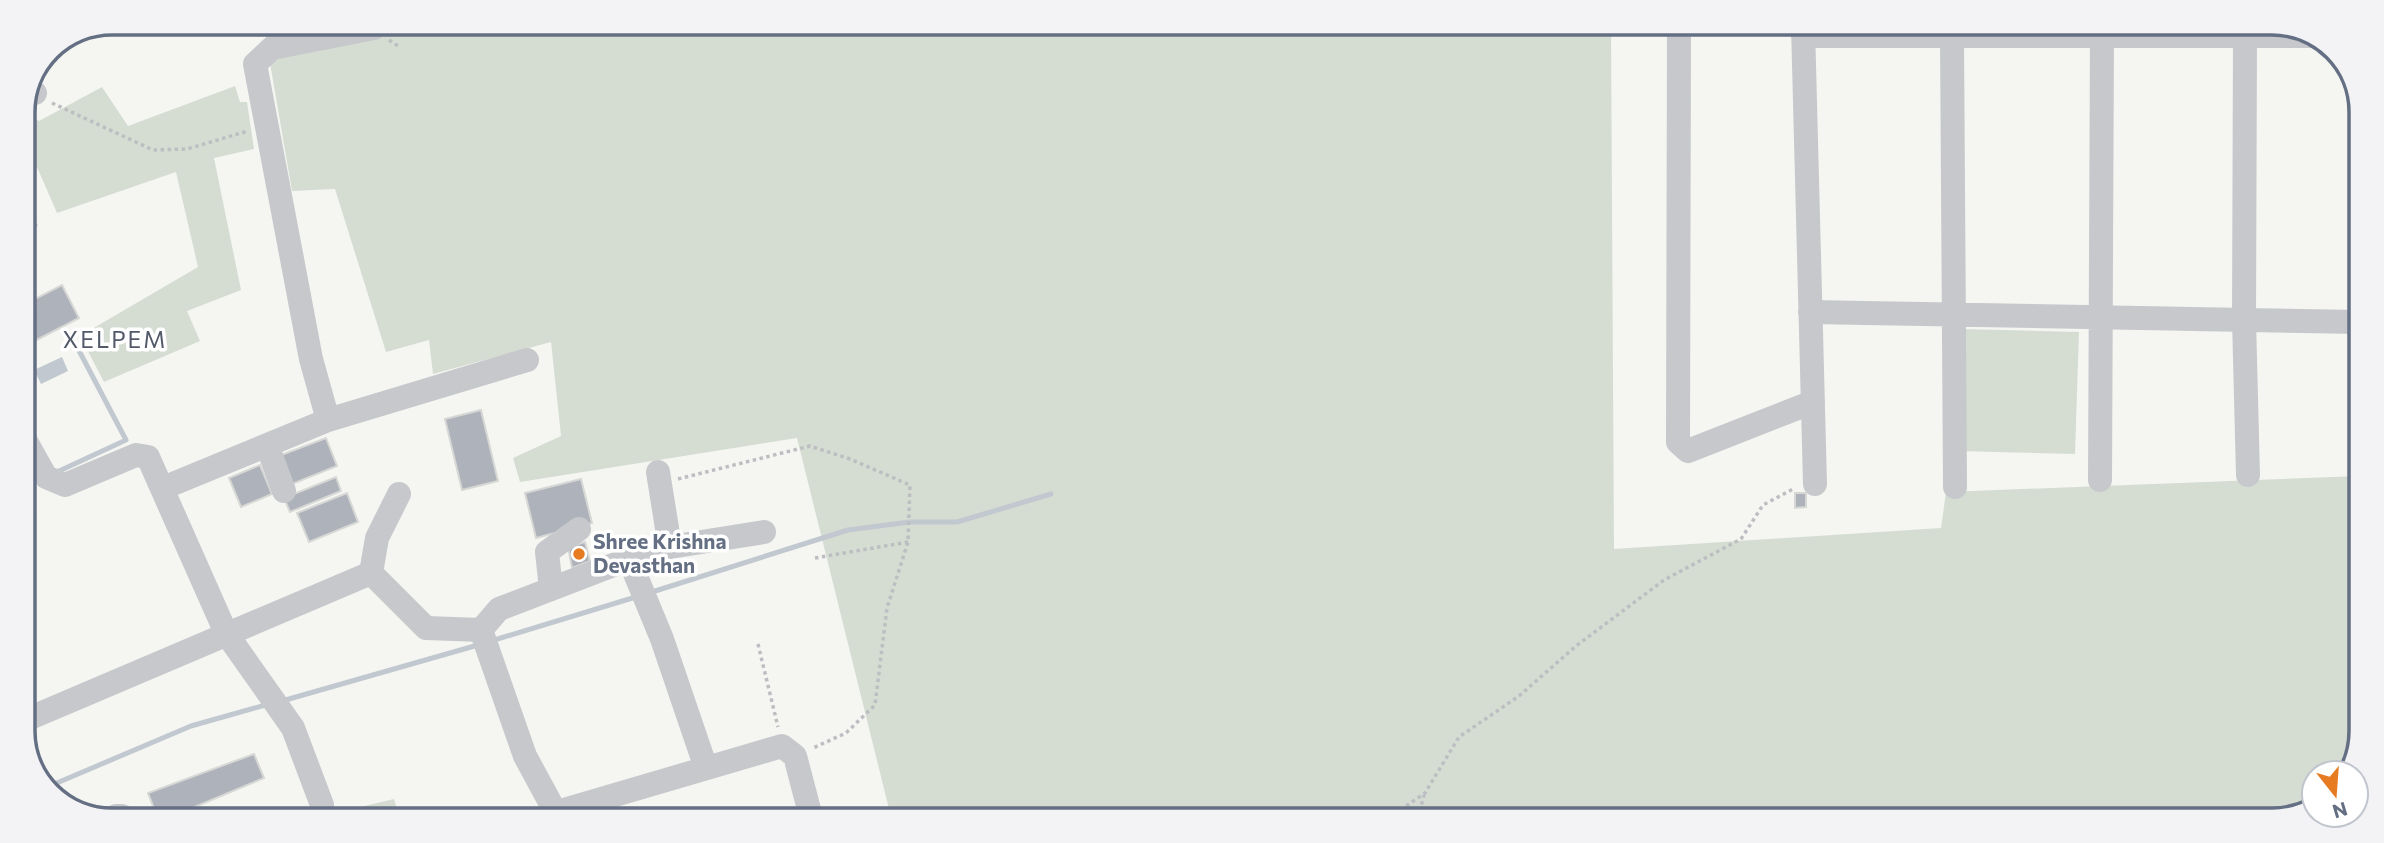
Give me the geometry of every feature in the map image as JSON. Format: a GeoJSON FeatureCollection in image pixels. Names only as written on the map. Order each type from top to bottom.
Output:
{"type":"FeatureCollection","features":[{"type":"Feature","properties":{"kind":"street"},"geometry":{"type":"LineString","coordinates":[[328,420],[310,359],[255,64],[272,48],[338,35]]}},
{"type":"Feature","properties":{"kind":"street"},"geometry":{"type":"LineString","coordinates":[[1679,35],[1678,442],[1688,451],[1813,402]]}},
{"type":"Feature","properties":{"kind":"street"},"geometry":{"type":"LineString","coordinates":[[1803,35],[1815,484]]}},
{"type":"Feature","properties":{"kind":"street"},"geometry":{"type":"LineString","coordinates":[[1922,35],[2282,36]]}},
{"type":"Feature","properties":{"kind":"street"},"geometry":{"type":"LineString","coordinates":[[1952,36],[1955,487]]}},
{"type":"Feature","properties":{"kind":"street"},"geometry":{"type":"LineString","coordinates":[[2100,480],[2102,36]]}},
{"type":"Feature","properties":{"kind":"street"},"geometry":{"type":"LineString","coordinates":[[2245,36],[2244,320],[2248,475]]}},
{"type":"Feature","properties":{"kind":"street"},"geometry":{"type":"LineString","coordinates":[[1810,312],[2349,321]]}},
{"type":"Feature","properties":{"kind":"street"},"geometry":{"type":"LineString","coordinates":[[163,488],[328,420],[527,360]]}},
{"type":"Feature","properties":{"kind":"street"},"geometry":{"type":"LineString","coordinates":[[267,445],[284,491]]}},
{"type":"Feature","properties":{"kind":"street"},"geometry":{"type":"LineString","coordinates":[[35,457],[46,477],[65,485],[136,455],[148,457],[226,633],[293,728],[322,805]]}},
{"type":"Feature","properties":{"kind":"street"},"geometry":{"type":"LineString","coordinates":[[660,478],[670,547]]}},
{"type":"Feature","properties":{"kind":"street"},"geometry":{"type":"LineString","coordinates":[[371,573],[377,538],[399,494]]}},
{"type":"Feature","properties":{"kind":"street"},"geometry":{"type":"LineString","coordinates":[[551,589],[547,552],[579,529]]}},
{"type":"Feature","properties":{"kind":"street"},"geometry":{"type":"LineString","coordinates":[[481,630],[499,608],[629,559],[670,547],[764,532]]}},
{"type":"Feature","properties":{"kind":"street"},"geometry":{"type":"LineString","coordinates":[[629,559],[662,639],[706,768]]}},
{"type":"Feature","properties":{"kind":"street"},"geometry":{"type":"LineString","coordinates":[[35,716],[371,573]]}},
{"type":"Feature","properties":{"kind":"street"},"geometry":{"type":"LineString","coordinates":[[371,573],[426,628],[481,630]]}},
{"type":"Feature","properties":{"kind":"street"},"geometry":{"type":"LineString","coordinates":[[481,630],[525,756],[554,808]]}},
{"type":"Feature","properties":{"kind":"street"},"geometry":{"type":"LineString","coordinates":[[576,808],[706,768],[789,751],[808,808]]}},
{"type":"Feature","properties":{"kind":"path"},"geometry":{"type":"LineString","coordinates":[[37,93],[153,150],[187,149],[267,126]]}},
{"type":"Feature","properties":{"kind":"path"},"geometry":{"type":"LineString","coordinates":[[660,478],[810,446],[850,458],[910,485],[908,542],[887,608],[876,705],[846,733],[789,751],[758,643]]}},
{"type":"Feature","properties":{"kind":"path"},"geometry":{"type":"LineString","coordinates":[[1421,808],[1425,793],[1460,737],[1518,696],[1576,646],[1664,580],[1741,538],[1763,505],[1790,489],[1815,484]]}},
{"type":"Feature","properties":{"kind":"path"},"geometry":{"type":"LineString","coordinates":[[815,558],[908,542]]}},
{"type":"Feature","properties":{"kind":"path"},"geometry":{"type":"LineString","coordinates":[[1403,808],[1425,793]]}},
{"type":"Feature","properties":{"kind":"shaded area"},"geometry":{"type":"Polygon","coordinates":[[[265,35],[1611,35],[1614,549],[1941,528],[1946,492],[2349,476],[2349,731],[2345,756],[2344,759],[2300,759],[2300,803],[2272,808],[889,808],[797,438],[520,482],[513,458],[561,436],[551,342],[433,374],[429,340],[386,352],[335,189],[292,191],[265,35]]]}},
{"type":"Feature","properties":{"kind":"shaded area"},"geometry":{"type":"Polygon","coordinates":[[[235,86],[240,102],[247,102],[254,149],[214,158],[241,290],[187,311],[200,341],[104,382],[80,336],[198,267],[176,172],[57,213],[37,167],[35,168],[35,119],[39,121],[102,87],[128,126],[235,86]]]}},
{"type":"Feature","properties":{"kind":"shaded area"},"geometry":{"type":"Polygon","coordinates":[[[1962,329],[2079,332],[2075,454],[1958,451],[1962,329]]]}},
{"type":"Feature","properties":{"kind":"shaded area"},"geometry":{"type":"Polygon","coordinates":[[[62,357],[68,371],[41,384],[35,370],[62,357]]]}},
{"type":"Feature","properties":{"kind":"shaded area"},"geometry":{"type":"Polygon","coordinates":[[[394,799],[397,808],[356,808],[394,799]]]}},
{"type":"Feature","properties":{"kind":"building"},"geometry":{"type":"Polygon","coordinates":[[[62,285],[79,318],[35,341],[35,299],[62,285]]]}},
{"type":"Feature","properties":{"kind":"building"},"geometry":{"type":"Polygon","coordinates":[[[481,410],[498,481],[462,490],[445,419],[481,410]]]}},
{"type":"Feature","properties":{"kind":"building"},"geometry":{"type":"Polygon","coordinates":[[[326,438],[337,466],[287,486],[276,457],[326,438]]]}},
{"type":"Feature","properties":{"kind":"building"},"geometry":{"type":"Polygon","coordinates":[[[260,465],[272,494],[241,507],[229,478],[260,465]]]}},
{"type":"Feature","properties":{"kind":"building"},"geometry":{"type":"Polygon","coordinates":[[[336,477],[341,491],[290,512],[284,498],[336,477]]]}},
{"type":"Feature","properties":{"kind":"building"},"geometry":{"type":"Polygon","coordinates":[[[581,479],[592,523],[536,538],[525,493],[581,479]]]}},
{"type":"Feature","properties":{"kind":"building"},"geometry":{"type":"Polygon","coordinates":[[[347,493],[358,522],[309,542],[297,513],[347,493]]]}},
{"type":"Feature","properties":{"kind":"building"},"geometry":{"type":"Polygon","coordinates":[[[1795,493],[1806,493],[1806,507],[1795,508],[1795,493]]]}},
{"type":"Feature","properties":{"kind":"building","name":"Shree Krishna Devasthan"},"geometry":{"type":"Polygon","coordinates":[[[585,542],[590,561],[572,568],[568,547],[585,542]]]}},
{"type":"Feature","properties":{"kind":"building"},"geometry":{"type":"Polygon","coordinates":[[[254,754],[264,778],[192,808],[154,808],[148,793],[254,754]]]}},
{"type":"Feature","properties":{"kind":"waterway"},"geometry":{"type":"LineString","coordinates":[[57,472],[126,440],[75,343]]}},
{"type":"Feature","properties":{"kind":"waterway"},"geometry":{"type":"LineString","coordinates":[[652,592],[848,530],[910,522],[957,522],[1051,494]]}},
{"type":"Feature","properties":{"kind":"waterway"},"geometry":{"type":"LineString","coordinates":[[491,641],[639,596]]}},
{"type":"Feature","properties":{"kind":"waterway"},"geometry":{"type":"LineString","coordinates":[[282,701],[478,645]]}},
{"type":"Feature","properties":{"kind":"waterway"},"geometry":{"type":"LineString","coordinates":[[56,783],[191,726],[269,704]]}},
{"type":"Feature","properties":{"kind":"place","name":"Shree Krishna Devasthan"},"geometry":{"type":"Point","coordinates":[579,554]}},
{"type":"Feature","properties":{"kind":"district","name":"XELPEM"},"geometry":{"type":"Point","coordinates":[115,340]}}]}
